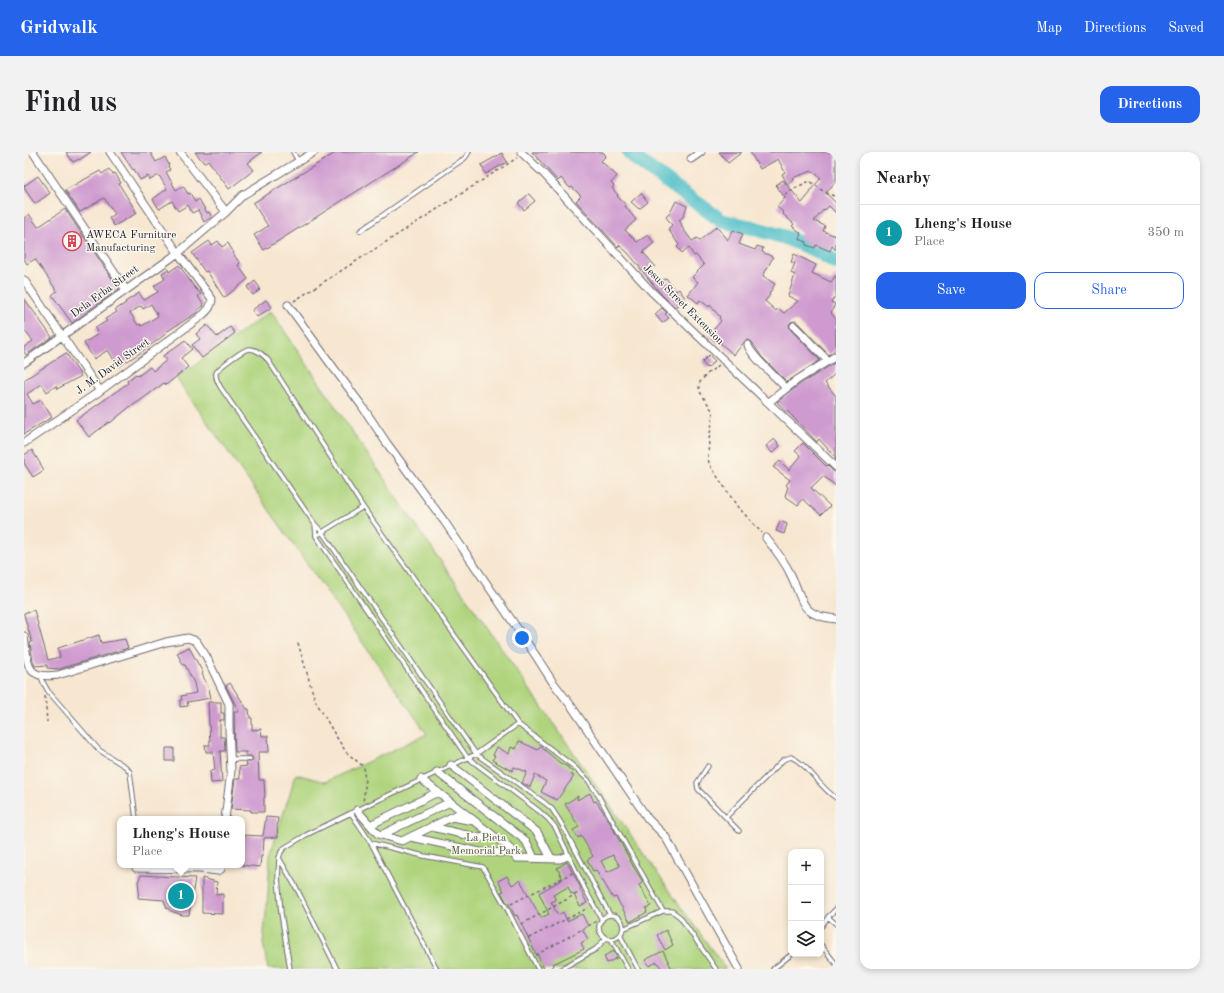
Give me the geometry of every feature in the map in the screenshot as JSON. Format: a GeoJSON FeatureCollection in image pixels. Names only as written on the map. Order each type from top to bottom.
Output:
{"type":"FeatureCollection","features":[{"type":"Feature","properties":{"kind":"street"},"geometry":{"type":"LineString","coordinates":[[33,152],[126,290]]}},
{"type":"Feature","properties":{"kind":"street"},"geometry":{"type":"LineString","coordinates":[[110,152],[178,253]]}},
{"type":"Feature","properties":{"kind":"street"},"geometry":{"type":"LineString","coordinates":[[180,152],[226,212]]}},
{"type":"Feature","properties":{"kind":"street","name":"Dela Erba Street"},"geometry":{"type":"LineString","coordinates":[[24,363],[178,253],[226,212],[243,195],[314,152]]}},
{"type":"Feature","properties":{"kind":"street"},"geometry":{"type":"LineString","coordinates":[[691,159],[701,152]]}},
{"type":"Feature","properties":{"kind":"street","name":"Jesus Street Extension"},"geometry":{"type":"LineString","coordinates":[[522,153],[543,173],[651,291],[836,467]]}},
{"type":"Feature","properties":{"kind":"street","name":"J. M. David Street"},"geometry":{"type":"LineString","coordinates":[[24,443],[100,391],[210,309],[212,300],[178,253]]}},
{"type":"Feature","properties":{"kind":"street"},"geometry":{"type":"LineString","coordinates":[[25,283],[100,391]]}},
{"type":"Feature","properties":{"kind":"street"},"geometry":{"type":"LineString","coordinates":[[288,305],[444,521],[552,682],[572,707],[645,814],[665,836],[738,969]]}},
{"type":"Feature","properties":{"kind":"street"},"geometry":{"type":"LineString","coordinates":[[794,326],[827,360]]}},
{"type":"Feature","properties":{"kind":"street"},"geometry":{"type":"LineString","coordinates":[[748,345],[748,348],[754,356],[786,388]]}},
{"type":"Feature","properties":{"kind":"street"},"geometry":{"type":"LineString","coordinates":[[769,402],[797,380],[815,370],[827,360],[836,356]]}},
{"type":"Feature","properties":{"kind":"street"},"geometry":{"type":"LineString","coordinates":[[766,538],[790,573],[805,607],[814,614],[824,618],[836,619]]}},
{"type":"Feature","properties":{"kind":"street"},"geometry":{"type":"LineString","coordinates":[[24,636],[28,666],[35,674],[41,676],[58,675],[166,642],[188,638],[196,641],[206,656],[229,704],[231,771],[225,816]]}},
{"type":"Feature","properties":{"kind":"street"},"geometry":{"type":"LineString","coordinates":[[451,765],[537,832],[551,858]]}},
{"type":"Feature","properties":{"kind":"street"},"geometry":{"type":"LineString","coordinates":[[437,772],[526,841],[534,858]]}},
{"type":"Feature","properties":{"kind":"street"},"geometry":{"type":"LineString","coordinates":[[421,779],[514,853],[516,858],[560,859],[568,856]]}},
{"type":"Feature","properties":{"kind":"street"},"geometry":{"type":"LineString","coordinates":[[370,825],[438,792]]}},
{"type":"Feature","properties":{"kind":"street"},"geometry":{"type":"LineString","coordinates":[[381,835],[450,802]]}},
{"type":"Feature","properties":{"kind":"street"},"geometry":{"type":"LineString","coordinates":[[356,810],[378,834],[402,841],[462,812]]}},
{"type":"Feature","properties":{"kind":"street"},"geometry":{"type":"LineString","coordinates":[[451,817],[474,821]]}},
{"type":"Feature","properties":{"kind":"street"},"geometry":{"type":"LineString","coordinates":[[432,826],[480,838],[493,836]]}},
{"type":"Feature","properties":{"kind":"street"},"geometry":{"type":"LineString","coordinates":[[411,837],[480,852],[514,853]]}},
{"type":"Feature","properties":{"kind":"street"},"geometry":{"type":"LineString","coordinates":[[136,868],[201,869],[218,871],[221,868]]}},
{"type":"Feature","properties":{"kind":"lane"},"geometry":{"type":"LineString","coordinates":[[293,152],[298,161]]}},
{"type":"Feature","properties":{"kind":"lane"},"geometry":{"type":"LineString","coordinates":[[360,231],[465,158],[469,152]]}},
{"type":"Feature","properties":{"kind":"lane"},"geometry":{"type":"LineString","coordinates":[[610,916],[552,809],[476,754],[217,382],[216,373],[219,369],[245,350],[255,350],[268,360],[363,507],[518,724],[573,766],[588,780],[598,795],[663,911]]}},
{"type":"Feature","properties":{"kind":"lane"},"geometry":{"type":"LineString","coordinates":[[316,536],[363,507]]}},
{"type":"Feature","properties":{"kind":"lane"},"geometry":{"type":"LineString","coordinates":[[314,523],[316,536],[467,758],[546,816],[555,827],[568,856],[602,919]]}},
{"type":"Feature","properties":{"kind":"lane"},"geometry":{"type":"LineString","coordinates":[[41,676],[44,686],[99,750],[126,767],[130,772],[136,816]]}},
{"type":"Feature","properties":{"kind":"lane"},"geometry":{"type":"LineString","coordinates":[[290,969],[281,913],[278,878],[279,858],[284,848],[306,835],[356,810],[476,754],[518,724]]}},
{"type":"Feature","properties":{"kind":"lane"},"geometry":{"type":"LineString","coordinates":[[726,817],[783,760],[791,757],[798,760],[822,787],[836,798]]}},
{"type":"Feature","properties":{"kind":"lane"},"geometry":{"type":"LineString","coordinates":[[230,759],[250,758]]}},
{"type":"Feature","properties":{"kind":"lane"},"geometry":{"type":"LineString","coordinates":[[708,766],[697,783],[698,789],[740,832]]}},
{"type":"Feature","properties":{"kind":"lane"},"geometry":{"type":"LineString","coordinates":[[546,816],[552,809]]}},
{"type":"Feature","properties":{"kind":"lane"},"geometry":{"type":"LineString","coordinates":[[356,810],[371,843],[437,969]]}},
{"type":"Feature","properties":{"kind":"lane"},"geometry":{"type":"LineString","coordinates":[[371,843],[424,856],[483,867],[517,927],[538,969]]}},
{"type":"Feature","properties":{"kind":"lane"},"geometry":{"type":"LineString","coordinates":[[279,858],[297,889],[337,969]]}},
{"type":"Feature","properties":{"kind":"lane"},"geometry":{"type":"LineString","coordinates":[[824,923],[836,909]]}},
{"type":"Feature","properties":{"kind":"lane"},"geometry":{"type":"LineString","coordinates":[[623,929],[663,911],[672,911],[680,917],[716,969]]}},
{"type":"Feature","properties":{"kind":"lane"},"geometry":{"type":"LineString","coordinates":[[610,916],[620,919],[623,925],[620,935],[611,939],[606,938],[600,930],[600,922],[602,919],[610,916]]}},
{"type":"Feature","properties":{"kind":"lane"},"geometry":{"type":"LineString","coordinates":[[828,917],[836,924]]}},
{"type":"Feature","properties":{"kind":"lane"},"geometry":{"type":"LineString","coordinates":[[620,935],[638,969]]}},
{"type":"Feature","properties":{"kind":"lane"},"geometry":{"type":"LineString","coordinates":[[561,969],[596,949],[606,938]]}},
{"type":"Feature","properties":{"kind":"lane"},"geometry":{"type":"LineString","coordinates":[[611,939],[628,969]]}},
{"type":"Feature","properties":{"kind":"lane"},"geometry":{"type":"LineString","coordinates":[[824,948],[836,964]]}},
{"type":"Feature","properties":{"kind":"lane"},"geometry":{"type":"LineString","coordinates":[[773,969],[788,957]]}},
{"type":"Feature","properties":{"kind":"lane"},"geometry":{"type":"LineString","coordinates":[[570,964],[572,969]]}},
{"type":"Feature","properties":{"kind":"path"},"geometry":{"type":"LineString","coordinates":[[288,305],[522,153]]}},
{"type":"Feature","properties":{"kind":"path"},"geometry":{"type":"LineString","coordinates":[[785,195],[808,181],[823,191],[836,197]]}},
{"type":"Feature","properties":{"kind":"path"},"geometry":{"type":"LineString","coordinates":[[724,361],[707,374],[700,382],[699,388],[712,410],[713,416],[709,440],[709,464],[737,506],[766,538]]}},
{"type":"Feature","properties":{"kind":"path"},"geometry":{"type":"LineString","coordinates":[[298,644],[315,700],[346,752],[364,767],[365,788],[356,810]]}},
{"type":"Feature","properties":{"kind":"path"},"geometry":{"type":"LineString","coordinates":[[44,686],[47,722]]}},
{"type":"Feature","properties":{"kind":"path"},"geometry":{"type":"LineString","coordinates":[[506,907],[576,871]]}},
{"type":"Feature","properties":{"kind":"path"},"geometry":{"type":"LineString","coordinates":[[517,927],[585,889]]}},
{"type":"Feature","properties":{"kind":"path"},"geometry":{"type":"LineString","coordinates":[[524,941],[594,905]]}},
{"type":"Feature","properties":{"kind":"path"},"geometry":{"type":"LineString","coordinates":[[533,957],[602,919]]}},
{"type":"Feature","properties":{"kind":"green space","name":"La Pieta Memorial Park"},"geometry":{"type":"Polygon","coordinates":[[[271,311],[408,514],[680,906],[726,969],[268,969],[263,943],[270,855],[296,774],[325,782],[427,734],[176,378],[271,311]]]}},
{"type":"Feature","properties":{"kind":"building"},"geometry":{"type":"Polygon","coordinates":[[[66,152],[91,152],[73,162],[66,152]]]}},
{"type":"Feature","properties":{"kind":"building"},"geometry":{"type":"Polygon","coordinates":[[[121,152],[150,152],[156,162],[165,157],[170,170],[166,172],[176,190],[183,186],[188,194],[190,193],[195,202],[199,199],[207,213],[209,212],[212,217],[204,222],[198,210],[192,213],[188,205],[178,211],[172,201],[159,209],[153,199],[167,189],[159,175],[150,180],[148,176],[140,180],[134,169],[133,170],[121,152]]]}},
{"type":"Feature","properties":{"kind":"building"},"geometry":{"type":"Polygon","coordinates":[[[195,152],[262,152],[248,163],[254,170],[229,189],[208,160],[204,163],[195,152]]]}},
{"type":"Feature","properties":{"kind":"building"},"geometry":{"type":"Polygon","coordinates":[[[337,152],[419,152],[264,250],[254,235],[268,226],[253,203],[337,152]]]}},
{"type":"Feature","properties":{"kind":"building"},"geometry":{"type":"Polygon","coordinates":[[[532,152],[603,152],[606,156],[601,161],[617,176],[611,183],[614,186],[612,188],[636,220],[625,230],[637,242],[648,235],[654,243],[643,252],[655,266],[650,270],[661,282],[666,278],[676,291],[679,289],[686,299],[675,307],[662,295],[627,252],[619,245],[618,247],[576,201],[581,196],[572,187],[570,188],[561,178],[558,181],[532,152]]]}},
{"type":"Feature","properties":{"kind":"building"},"geometry":{"type":"Polygon","coordinates":[[[719,152],[742,152],[728,163],[719,152]]]}},
{"type":"Feature","properties":{"kind":"building"},"geometry":{"type":"Polygon","coordinates":[[[750,152],[836,152],[836,181],[826,193],[836,203],[836,213],[829,206],[825,210],[824,209],[814,221],[825,226],[823,231],[836,236],[836,250],[832,246],[830,251],[816,245],[815,248],[806,245],[807,242],[799,239],[801,233],[792,226],[794,224],[777,207],[785,198],[776,185],[783,180],[802,203],[821,178],[812,171],[792,178],[794,180],[787,184],[782,174],[785,172],[778,159],[760,169],[750,152]]]}},
{"type":"Feature","properties":{"kind":"building"},"geometry":{"type":"Polygon","coordinates":[[[502,153],[507,162],[486,174],[481,165],[502,153]]]}},
{"type":"Feature","properties":{"kind":"building"},"geometry":{"type":"Polygon","coordinates":[[[109,169],[113,174],[115,173],[121,183],[119,184],[137,213],[114,226],[109,218],[115,214],[104,198],[80,212],[65,190],[100,171],[102,174],[109,169]]]}},
{"type":"Feature","properties":{"kind":"building"},"geometry":{"type":"Polygon","coordinates":[[[38,176],[50,193],[35,204],[24,186],[38,176]]]}},
{"type":"Feature","properties":{"kind":"building"},"geometry":{"type":"Polygon","coordinates":[[[641,193],[648,202],[639,209],[631,202],[641,193]]]}},
{"type":"Feature","properties":{"kind":"building"},"geometry":{"type":"Polygon","coordinates":[[[529,194],[535,201],[524,210],[518,203],[529,194]]]}},
{"type":"Feature","properties":{"kind":"building"},"geometry":{"type":"Polygon","coordinates":[[[676,201],[687,206],[683,217],[679,220],[682,225],[681,226],[692,241],[697,238],[699,241],[717,226],[728,240],[733,230],[743,234],[739,244],[755,250],[757,246],[763,248],[762,252],[773,257],[763,276],[775,284],[769,294],[770,295],[765,301],[776,311],[778,308],[784,313],[798,301],[788,296],[795,275],[791,273],[795,263],[791,262],[794,254],[816,265],[812,273],[831,282],[836,275],[836,295],[831,302],[835,304],[831,313],[836,319],[836,349],[829,355],[798,323],[795,321],[791,322],[789,325],[790,329],[820,360],[787,382],[762,357],[751,341],[746,340],[734,355],[718,341],[717,343],[709,335],[721,321],[719,318],[720,317],[710,305],[709,307],[700,300],[698,303],[688,295],[698,282],[692,277],[704,265],[696,255],[694,256],[689,248],[682,253],[677,247],[679,245],[668,229],[672,225],[666,217],[670,213],[676,201]]]}},
{"type":"Feature","properties":{"kind":"building"},"geometry":{"type":"Polygon","coordinates":[[[65,209],[119,289],[72,323],[52,295],[57,291],[35,259],[27,264],[24,259],[24,218],[29,214],[38,227],[65,209]]]}},
{"type":"Feature","properties":{"kind":"building"},"geometry":{"type":"Polygon","coordinates":[[[209,241],[212,245],[218,241],[222,247],[228,243],[234,253],[233,254],[240,263],[238,265],[248,279],[224,298],[207,271],[205,272],[192,253],[209,241]]]}},
{"type":"Feature","properties":{"kind":"building"},"geometry":{"type":"Polygon","coordinates":[[[179,265],[201,294],[198,296],[204,306],[197,310],[198,312],[166,332],[167,333],[140,353],[118,367],[108,350],[94,359],[84,343],[98,334],[95,328],[107,321],[105,319],[117,312],[115,310],[139,293],[144,300],[158,292],[154,286],[165,279],[162,273],[168,269],[169,272],[179,265]],[[151,304],[143,309],[141,306],[130,313],[138,325],[140,324],[142,326],[158,316],[151,304]]]}},
{"type":"Feature","properties":{"kind":"building"},"geometry":{"type":"Polygon","coordinates":[[[255,281],[260,290],[253,295],[247,287],[255,281]]]}},
{"type":"Feature","properties":{"kind":"building"},"geometry":{"type":"Polygon","coordinates":[[[24,298],[52,337],[26,355],[24,352],[24,347],[33,341],[24,330],[24,298]]]}},
{"type":"Feature","properties":{"kind":"building"},"geometry":{"type":"Polygon","coordinates":[[[266,300],[272,307],[257,317],[252,310],[266,300]]]}},
{"type":"Feature","properties":{"kind":"building"},"geometry":{"type":"Polygon","coordinates":[[[662,308],[667,313],[665,314],[669,318],[662,323],[655,314],[662,308]]]}},
{"type":"Feature","properties":{"kind":"building"},"geometry":{"type":"Polygon","coordinates":[[[207,325],[217,337],[230,327],[235,333],[202,358],[192,345],[200,339],[196,334],[207,325]]]}},
{"type":"Feature","properties":{"kind":"building"},"geometry":{"type":"Polygon","coordinates":[[[185,340],[192,349],[181,358],[188,367],[166,385],[164,383],[89,437],[76,420],[128,383],[127,381],[136,374],[138,376],[150,367],[153,371],[167,360],[163,356],[185,340]]]}},
{"type":"Feature","properties":{"kind":"building"},"geometry":{"type":"Polygon","coordinates":[[[66,353],[81,376],[57,389],[56,386],[47,392],[42,384],[27,394],[33,404],[41,400],[52,417],[24,434],[24,380],[66,353]]]}},
{"type":"Feature","properties":{"kind":"building"},"geometry":{"type":"Polygon","coordinates":[[[709,355],[715,361],[707,368],[702,362],[709,355]]]}},
{"type":"Feature","properties":{"kind":"building"},"geometry":{"type":"Polygon","coordinates":[[[836,362],[836,373],[825,383],[836,396],[836,458],[819,439],[817,442],[777,402],[800,384],[836,362]]]}},
{"type":"Feature","properties":{"kind":"building"},"geometry":{"type":"Polygon","coordinates":[[[775,439],[780,446],[772,453],[766,446],[775,439]]]}},
{"type":"Feature","properties":{"kind":"building"},"geometry":{"type":"Polygon","coordinates":[[[803,443],[826,466],[827,465],[836,472],[836,486],[823,476],[811,488],[830,506],[821,515],[803,499],[798,505],[785,496],[788,487],[786,485],[790,480],[773,467],[780,461],[789,470],[801,456],[795,451],[803,443]]]}},
{"type":"Feature","properties":{"kind":"building"},"geometry":{"type":"Polygon","coordinates":[[[32,450],[44,470],[33,477],[24,463],[24,455],[32,450]]]}},
{"type":"Feature","properties":{"kind":"building"},"geometry":{"type":"Polygon","coordinates":[[[780,521],[787,524],[784,534],[776,531],[780,521]]]}},
{"type":"Feature","properties":{"kind":"building"},"geometry":{"type":"Polygon","coordinates":[[[34,610],[48,660],[60,657],[58,648],[99,635],[101,643],[125,639],[128,648],[59,669],[47,668],[47,665],[35,666],[30,643],[32,642],[24,615],[24,613],[34,610]]]}},
{"type":"Feature","properties":{"kind":"building"},"geometry":{"type":"Polygon","coordinates":[[[189,647],[203,673],[202,674],[209,689],[211,698],[187,702],[188,706],[180,707],[180,700],[182,700],[181,696],[196,693],[194,683],[177,653],[189,647]]]}},
{"type":"Feature","properties":{"kind":"building"},"geometry":{"type":"Polygon","coordinates":[[[230,683],[247,709],[249,709],[250,718],[252,718],[252,730],[261,729],[262,736],[268,736],[269,752],[258,752],[259,780],[264,780],[264,812],[231,809],[235,779],[240,779],[239,767],[247,766],[246,762],[251,762],[253,759],[251,756],[246,756],[246,752],[235,752],[234,712],[239,712],[226,686],[230,683]]]}},
{"type":"Feature","properties":{"kind":"building"},"geometry":{"type":"Polygon","coordinates":[[[208,702],[221,702],[221,713],[224,713],[224,720],[220,720],[220,737],[224,737],[225,751],[220,751],[222,782],[211,783],[210,771],[215,770],[213,752],[206,752],[205,745],[210,745],[208,702]]]}},
{"type":"Feature","properties":{"kind":"building"},"geometry":{"type":"Polygon","coordinates":[[[519,741],[538,750],[540,746],[573,772],[571,775],[574,776],[557,800],[541,792],[546,781],[535,775],[530,787],[522,783],[527,772],[514,767],[512,771],[492,760],[495,756],[493,755],[497,747],[509,754],[511,747],[516,749],[519,741]]]}},
{"type":"Feature","properties":{"kind":"building"},"geometry":{"type":"Polygon","coordinates":[[[166,748],[174,748],[174,761],[166,761],[166,748]]]}},
{"type":"Feature","properties":{"kind":"building"},"geometry":{"type":"Polygon","coordinates":[[[590,793],[594,802],[596,801],[608,819],[643,882],[639,885],[651,906],[646,908],[647,912],[630,922],[616,897],[613,898],[596,870],[593,871],[587,860],[593,856],[581,836],[578,838],[573,830],[579,827],[565,804],[578,796],[577,800],[590,793]],[[613,855],[601,861],[607,872],[620,866],[613,855]]]}},
{"type":"Feature","properties":{"kind":"building"},"geometry":{"type":"Polygon","coordinates":[[[266,817],[278,818],[278,837],[264,838],[263,856],[261,856],[260,867],[245,865],[245,835],[263,836],[266,817]]]}},
{"type":"Feature","properties":{"kind":"building"},"geometry":{"type":"Polygon","coordinates":[[[567,862],[587,903],[580,906],[573,893],[571,894],[568,887],[553,895],[556,900],[551,902],[558,915],[563,912],[567,921],[582,914],[588,926],[582,929],[588,939],[581,943],[584,949],[553,964],[554,966],[544,969],[517,915],[515,916],[501,892],[504,891],[498,881],[507,876],[512,885],[520,880],[541,918],[549,914],[539,893],[563,879],[557,868],[567,862]]]}},
{"type":"Feature","properties":{"kind":"building"},"geometry":{"type":"Polygon","coordinates":[[[141,875],[195,878],[189,915],[182,915],[171,911],[167,908],[164,900],[138,898],[138,882],[141,875]]]}},
{"type":"Feature","properties":{"kind":"building"},"geometry":{"type":"Polygon","coordinates":[[[202,878],[217,882],[216,895],[223,894],[223,914],[202,913],[202,878]]]}},
{"type":"Feature","properties":{"kind":"building"},"geometry":{"type":"Polygon","coordinates":[[[666,930],[673,945],[665,950],[657,935],[666,930]]]}},
{"type":"Feature","properties":{"kind":"building"},"geometry":{"type":"Polygon","coordinates":[[[614,951],[617,958],[607,963],[604,956],[614,951]]]}},
{"type":"Feature","properties":{"kind":"building"},"geometry":{"type":"Polygon","coordinates":[[[663,951],[672,969],[662,969],[657,962],[649,966],[645,960],[663,951]]]}},
{"type":"Feature","properties":{"kind":"waterway"},"geometry":{"type":"LineString","coordinates":[[629,152],[636,159],[722,221],[754,228],[784,237],[816,250],[836,262]]}},
{"type":"Feature","properties":{"kind":"place","name":"AWECA Furniture Manufacturing"},"geometry":{"type":"Point","coordinates":[72,241]}},
{"type":"Feature","properties":{"kind":"place","name":"Lheng's House"},"geometry":{"type":"Point","coordinates":[181,896]}}]}
